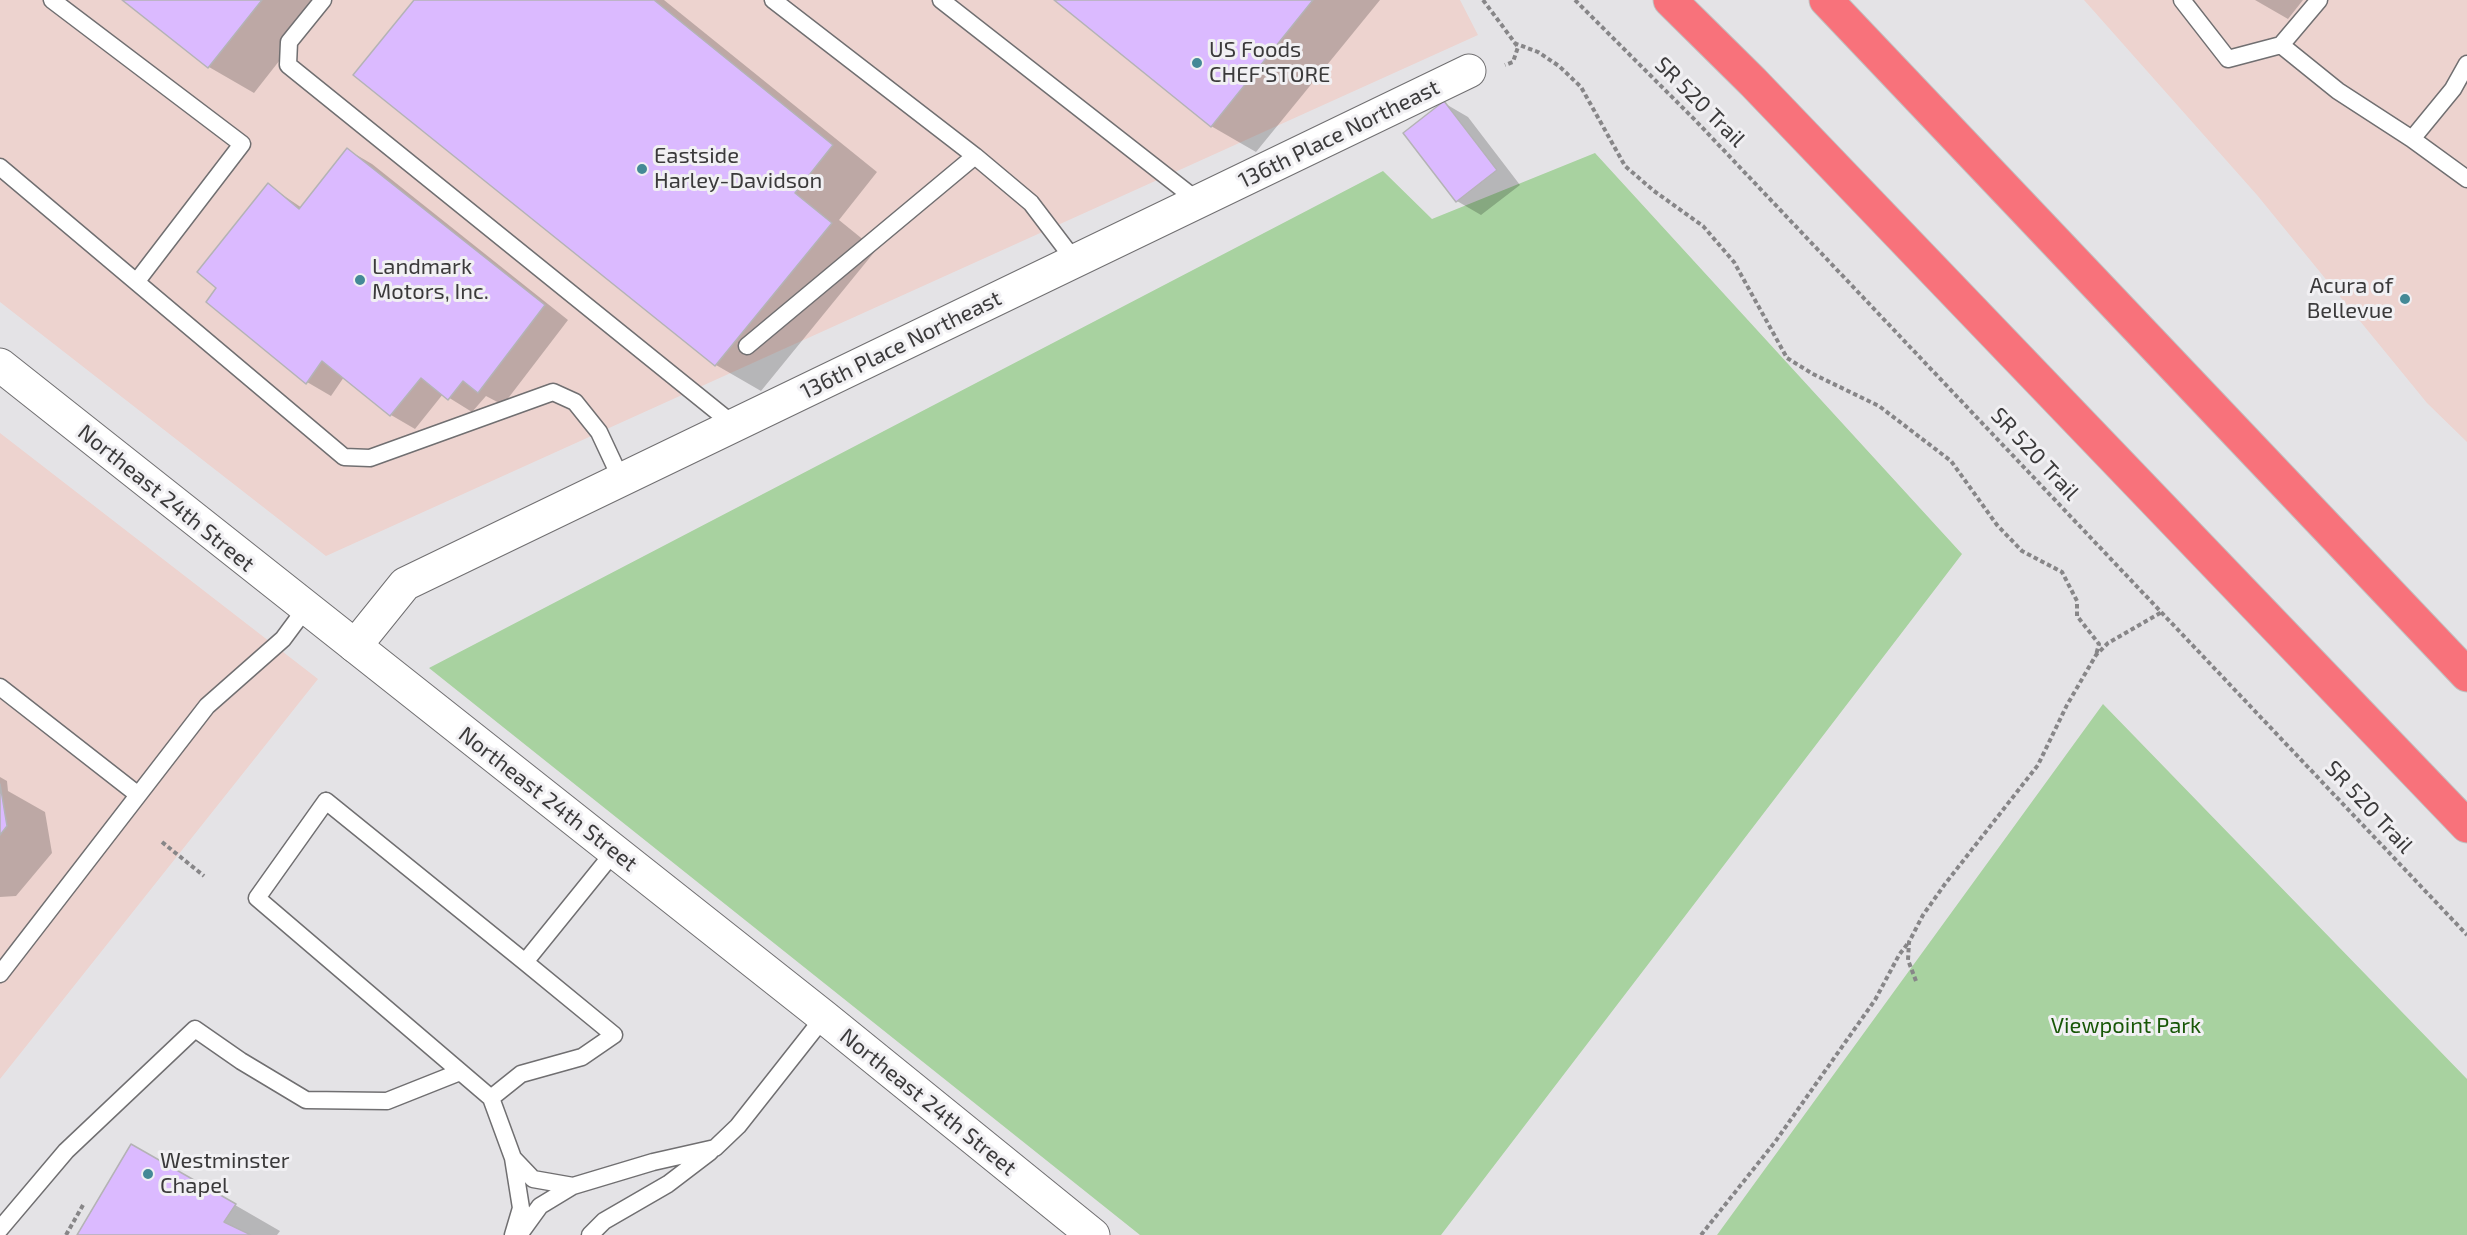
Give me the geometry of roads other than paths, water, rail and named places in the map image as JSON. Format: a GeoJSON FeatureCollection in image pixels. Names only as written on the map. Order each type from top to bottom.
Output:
{"type":"FeatureCollection","features":[{"type":"Feature","properties":{"kind":"highway"},"geometry":{"type":"LineString","coordinates":[[1670,0],[1753,82],[2467,826]]}},
{"type":"Feature","properties":{"kind":"highway"},"geometry":{"type":"LineString","coordinates":[[1826,0],[2467,675]]}},
{"type":"Feature","properties":{"kind":"street","name":"136th Place Northeast"},"geometry":{"type":"LineString","coordinates":[[355,646],[405,584],[1469,71]]}},
{"type":"Feature","properties":{"kind":"street","name":"Northeast 24th Street"},"geometry":{"type":"LineString","coordinates":[[0,365],[824,1017],[1093,1235]]}},
{"type":"Feature","properties":{"kind":"lane"},"geometry":{"type":"LineString","coordinates":[[52,0],[242,144],[137,281]]}},
{"type":"Feature","properties":{"kind":"lane"},"geometry":{"type":"LineString","coordinates":[[323,0],[290,42],[288,64],[734,425]]}},
{"type":"Feature","properties":{"kind":"lane"},"geometry":{"type":"LineString","coordinates":[[773,0],[975,156],[1031,203],[1075,261]]}},
{"type":"Feature","properties":{"kind":"lane"},"geometry":{"type":"LineString","coordinates":[[941,0],[1198,201]]}},
{"type":"Feature","properties":{"kind":"lane"},"geometry":{"type":"LineString","coordinates":[[2182,0],[2228,59],[2281,45],[2319,0]]}},
{"type":"Feature","properties":{"kind":"lane"},"geometry":{"type":"LineString","coordinates":[[2281,45],[2338,91],[2412,139],[2467,179]]}},
{"type":"Feature","properties":{"kind":"lane"},"geometry":{"type":"LineString","coordinates":[[2412,139],[2453,89],[2467,64]]}},
{"type":"Feature","properties":{"kind":"lane"},"geometry":{"type":"LineString","coordinates":[[747,346],[975,156]]}},
{"type":"Feature","properties":{"kind":"lane"},"geometry":{"type":"LineString","coordinates":[[0,167],[344,457],[370,458],[553,393],[575,402],[599,432],[621,479]]}},
{"type":"Feature","properties":{"kind":"lane"},"geometry":{"type":"LineString","coordinates":[[0,974],[207,706],[283,639],[306,608]]}},
{"type":"Feature","properties":{"kind":"lane"},"geometry":{"type":"LineString","coordinates":[[0,687],[137,794]]}},
{"type":"Feature","properties":{"kind":"lane"},"geometry":{"type":"LineString","coordinates":[[491,1098],[521,1074],[582,1057],[614,1035],[326,801],[257,898],[491,1098],[513,1158],[521,1208],[513,1235]]}},
{"type":"Feature","properties":{"kind":"lane"},"geometry":{"type":"LineString","coordinates":[[525,962],[614,852]]}},
{"type":"Feature","properties":{"kind":"lane"},"geometry":{"type":"LineString","coordinates":[[590,1235],[604,1221],[668,1184],[716,1148],[738,1126],[824,1017]]}},
{"type":"Feature","properties":{"kind":"lane"},"geometry":{"type":"LineString","coordinates":[[0,1229],[66,1151],[195,1029],[241,1061],[306,1100],[387,1101],[460,1072]]}},
{"type":"Feature","properties":{"kind":"lane"},"geometry":{"type":"LineString","coordinates":[[519,1235],[540,1206],[573,1186],[653,1162],[716,1148]]}},
{"type":"Feature","properties":{"kind":"lane"},"geometry":{"type":"LineString","coordinates":[[513,1158],[533,1179],[573,1186]]}},
{"type":"Feature","properties":{"kind":"place","name":"US Foods CHEF'STORE"},"geometry":{"type":"Point","coordinates":[1197,63]}},
{"type":"Feature","properties":{"kind":"place","name":"Eastside Harley-Davidson"},"geometry":{"type":"Point","coordinates":[642,169]}},
{"type":"Feature","properties":{"kind":"place","name":"Landmark Motors, Inc."},"geometry":{"type":"Point","coordinates":[360,280]}},
{"type":"Feature","properties":{"kind":"place","name":"Acura of Bellevue"},"geometry":{"type":"Point","coordinates":[2405,299]}},
{"type":"Feature","properties":{"kind":"place","name":"Westminster Chapel"},"geometry":{"type":"Point","coordinates":[148,1174]}},
{"type":"Feature","properties":{"kind":"park label","name":"Viewpoint Park"},"geometry":{"type":"Point","coordinates":[2126,1026]}}]}
